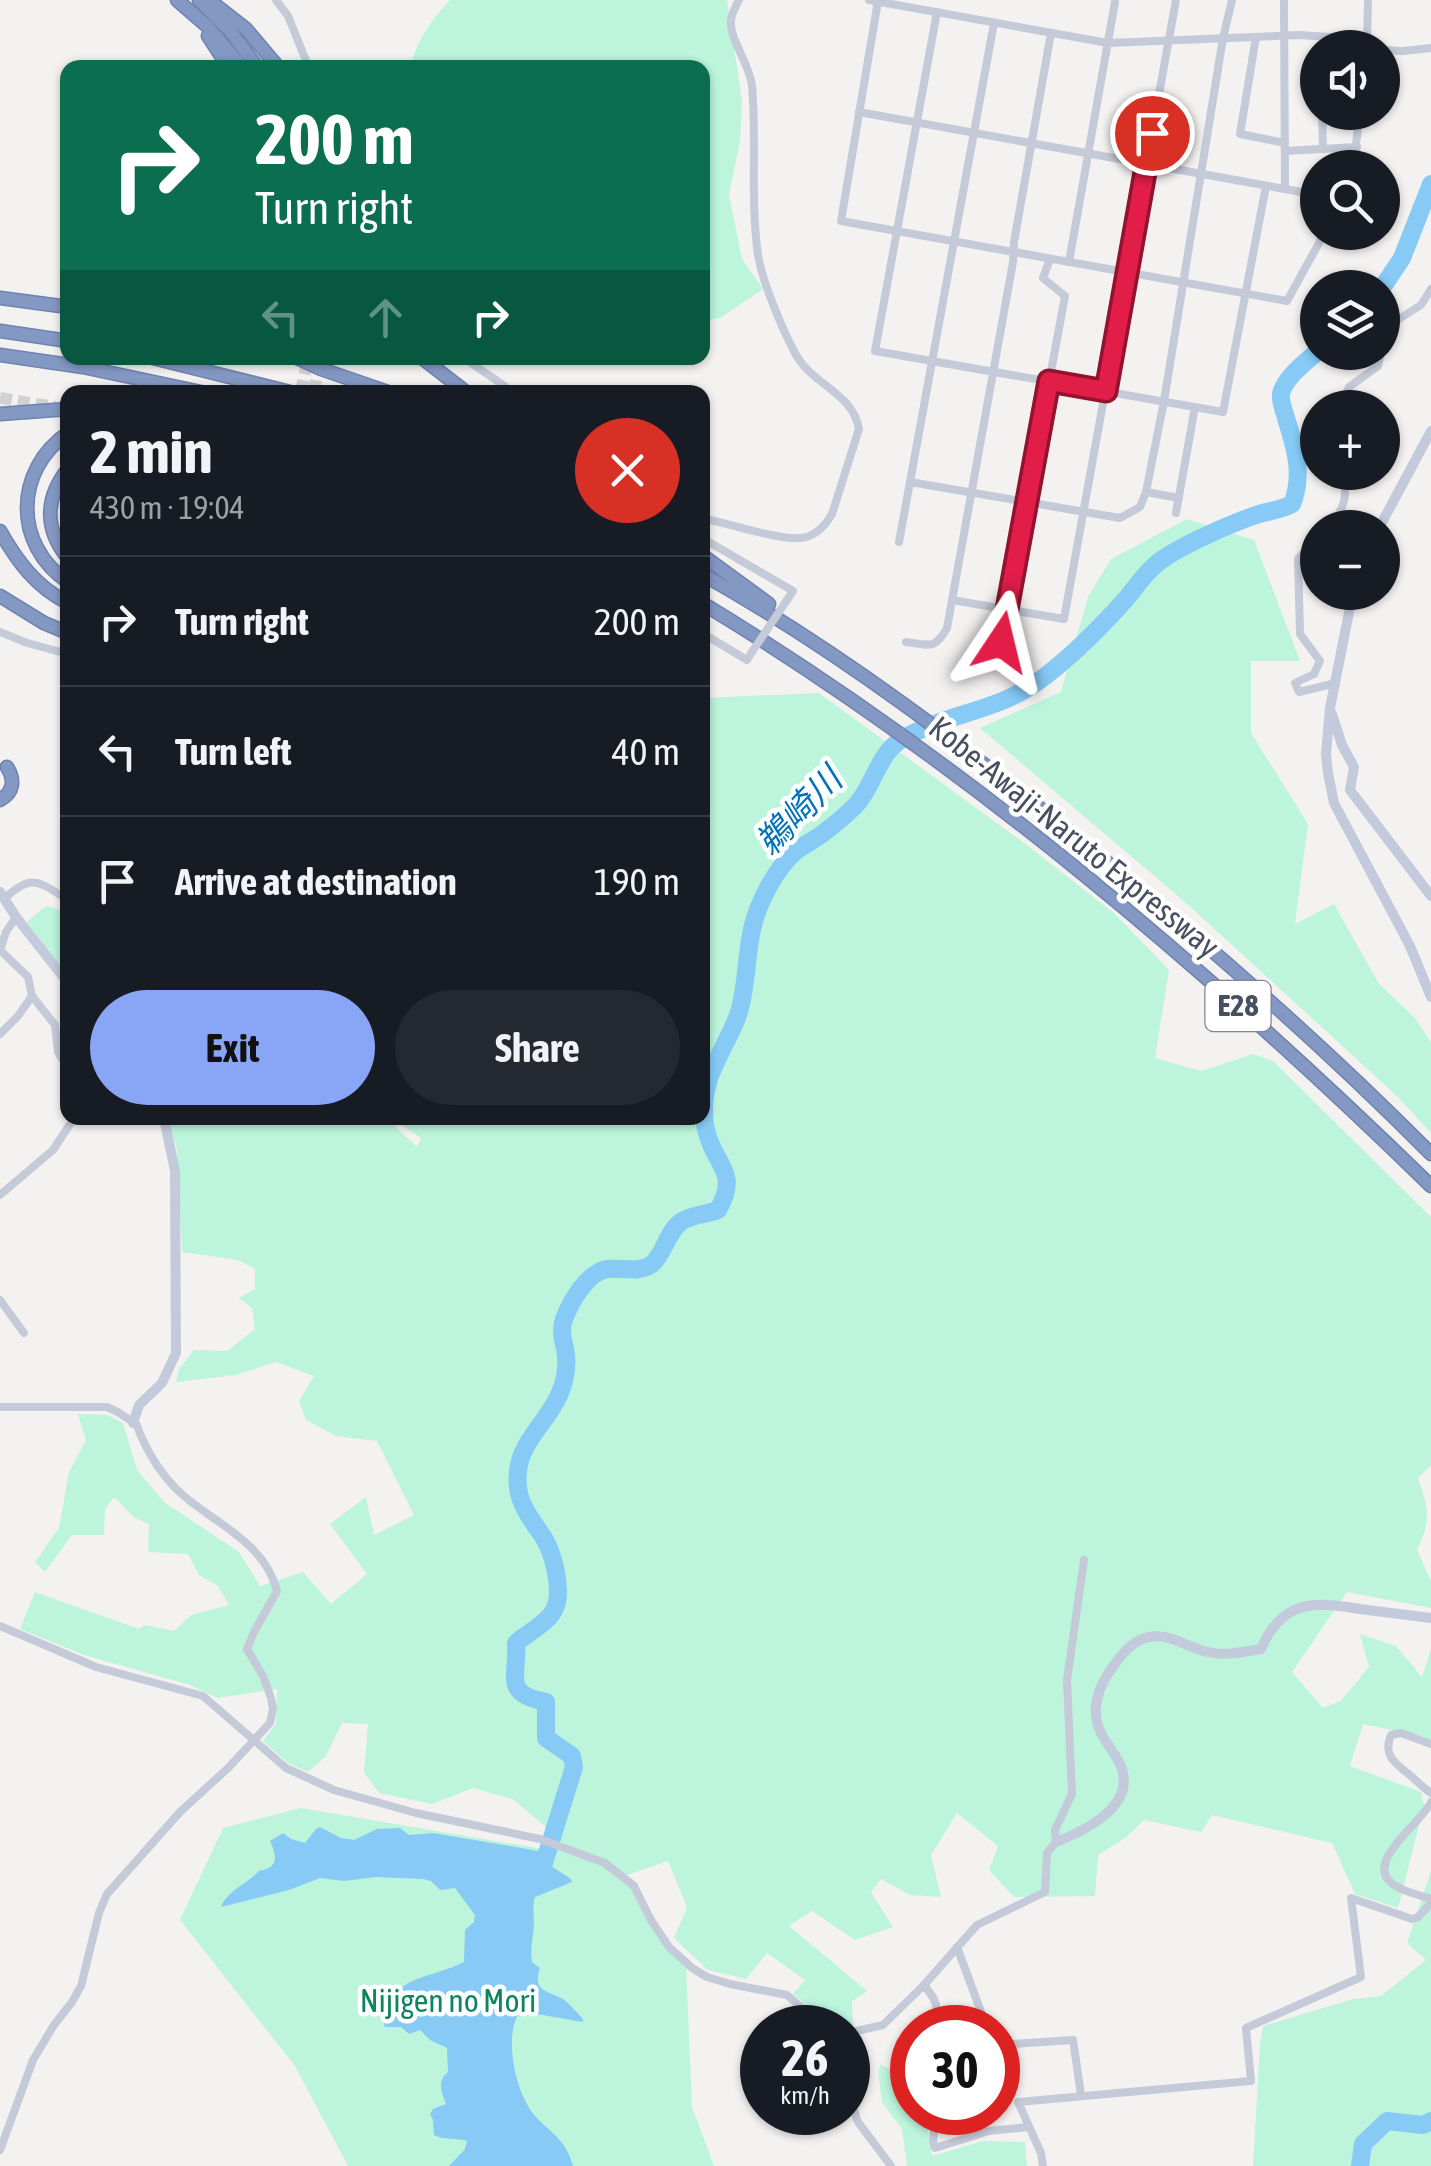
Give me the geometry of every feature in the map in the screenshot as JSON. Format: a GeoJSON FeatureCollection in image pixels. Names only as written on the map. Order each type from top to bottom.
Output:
{"type":"FeatureCollection","features":[{"type":"Feature","properties":{"kind":"highway"},"geometry":{"type":"LineString","coordinates":[[177,0],[225,60]]}},
{"type":"Feature","properties":{"kind":"highway"},"geometry":{"type":"LineString","coordinates":[[177,0],[237,60]]}},
{"type":"Feature","properties":{"kind":"highway"},"geometry":{"type":"LineString","coordinates":[[199,0],[252,60]]}},
{"type":"Feature","properties":{"kind":"highway"},"geometry":{"type":"LineString","coordinates":[[209,0],[246,29],[273,60]]}},
{"type":"Feature","properties":{"kind":"highway"},"geometry":{"type":"LineString","coordinates":[[0,298],[60,306]]}},
{"type":"Feature","properties":{"kind":"highway"},"geometry":{"type":"LineString","coordinates":[[0,331],[60,340]]}},
{"type":"Feature","properties":{"kind":"highway"},"geometry":{"type":"LineString","coordinates":[[0,354],[60,363]]}},
{"type":"Feature","properties":{"kind":"highway"},"geometry":{"type":"LineString","coordinates":[[70,365],[168,385]]}},
{"type":"Feature","properties":{"kind":"highway"},"geometry":{"type":"LineString","coordinates":[[181,365],[262,385]]}},
{"type":"Feature","properties":{"kind":"highway"},"geometry":{"type":"LineString","coordinates":[[313,365],[368,385]]}},
{"type":"Feature","properties":{"kind":"highway"},"geometry":{"type":"LineString","coordinates":[[431,365],[457,385]]}},
{"type":"Feature","properties":{"kind":"highway"},"geometry":{"type":"LineString","coordinates":[[0,414],[60,410]]}},
{"type":"Feature","properties":{"kind":"highway"},"geometry":{"type":"LineString","coordinates":[[60,439],[37,465],[26,504],[34,544],[60,576]]}},
{"type":"Feature","properties":{"kind":"highway"},"geometry":{"type":"LineString","coordinates":[[60,482],[49,514],[60,545]]}},
{"type":"Feature","properties":{"kind":"highway"},"geometry":{"type":"LineString","coordinates":[[0,532],[28,572],[60,598]]}},
{"type":"Feature","properties":{"kind":"highway"},"geometry":{"type":"LineString","coordinates":[[710,561],[808,638]]}},
{"type":"Feature","properties":{"kind":"highway","name":"Kobe-Awaji-Naruto Expressway"},"geometry":{"type":"LineString","coordinates":[[710,579],[841,661],[1054,819],[1244,978],[1431,1154]]}},
{"type":"Feature","properties":{"kind":"highway"},"geometry":{"type":"LineString","coordinates":[[0,596],[60,630]]}},
{"type":"Feature","properties":{"kind":"highway","name":"Kobe-Awaji-Naruto Expressway"},"geometry":{"type":"LineString","coordinates":[[710,608],[822,679],[1037,836],[1228,996],[1431,1186]]}},
{"type":"Feature","properties":{"kind":"highway"},"geometry":{"type":"LineString","coordinates":[[0,800],[12,785],[7,767]]}},
{"type":"Feature","properties":{"kind":"street"},"geometry":{"type":"LineString","coordinates":[[276,0],[288,16],[306,60]]}},
{"type":"Feature","properties":{"kind":"street"},"geometry":{"type":"LineString","coordinates":[[710,520],[788,537],[809,536],[826,524],[832,514],[859,429],[852,408],[812,375],[797,356],[758,259],[752,80],[730,20],[740,0]]}},
{"type":"Feature","properties":{"kind":"street"},"geometry":{"type":"LineString","coordinates":[[869,0],[1108,43],[1300,36]]}},
{"type":"Feature","properties":{"kind":"street"},"geometry":{"type":"LineString","coordinates":[[952,600],[1064,620],[1176,0]]}},
{"type":"Feature","properties":{"kind":"street"},"geometry":{"type":"LineString","coordinates":[[910,482],[1120,518],[1140,507],[1164,401],[1232,0]]}},
{"type":"Feature","properties":{"kind":"street"},"geometry":{"type":"LineString","coordinates":[[1284,0],[1285,189]]}},
{"type":"Feature","properties":{"kind":"street"},"geometry":{"type":"LineString","coordinates":[[1368,0],[1369,30]]}},
{"type":"Feature","properties":{"kind":"street"},"geometry":{"type":"LineString","coordinates":[[878,1],[841,221],[1287,301],[1315,250]]}},
{"type":"Feature","properties":{"kind":"street"},"geometry":{"type":"LineString","coordinates":[[1069,262],[1115,2]]}},
{"type":"Feature","properties":{"kind":"street"},"geometry":{"type":"LineString","coordinates":[[937,12],[875,350],[1223,412],[1266,186]]}},
{"type":"Feature","properties":{"kind":"street"},"geometry":{"type":"LineString","coordinates":[[899,542],[994,23]]}},
{"type":"Feature","properties":{"kind":"street"},"geometry":{"type":"LineString","coordinates":[[906,642],[932,646],[947,628],[1051,33]]}},
{"type":"Feature","properties":{"kind":"street"},"geometry":{"type":"LineString","coordinates":[[1256,37],[1240,134],[1285,147],[1357,147]]}},
{"type":"Feature","properties":{"kind":"street"},"geometry":{"type":"LineString","coordinates":[[1400,51],[1431,48]]}},
{"type":"Feature","properties":{"kind":"street"},"geometry":{"type":"LineString","coordinates":[[860,112],[1300,192]]}},
{"type":"Feature","properties":{"kind":"street"},"geometry":{"type":"LineString","coordinates":[[1322,130],[1323,149]]}},
{"type":"Feature","properties":{"kind":"street"},"geometry":{"type":"LineString","coordinates":[[1356,150],[1358,130]]}},
{"type":"Feature","properties":{"kind":"street"},"geometry":{"type":"LineString","coordinates":[[1001,642],[1064,296],[1042,278],[1050,258]]}},
{"type":"Feature","properties":{"kind":"street"},"geometry":{"type":"LineString","coordinates":[[1400,318],[1421,305],[1431,288]]}},
{"type":"Feature","properties":{"kind":"street"},"geometry":{"type":"LineString","coordinates":[[474,365],[503,385]]}},
{"type":"Feature","properties":{"kind":"street"},"geometry":{"type":"LineString","coordinates":[[1349,390],[1373,370]]}},
{"type":"Feature","properties":{"kind":"street"},"geometry":{"type":"LineString","coordinates":[[1176,513],[1196,407]]}},
{"type":"Feature","properties":{"kind":"street"},"geometry":{"type":"LineString","coordinates":[[1389,510],[1431,432]]}},
{"type":"Feature","properties":{"kind":"street"},"geometry":{"type":"LineString","coordinates":[[1146,492],[1179,498]]}},
{"type":"Feature","properties":{"kind":"street"},"geometry":{"type":"LineString","coordinates":[[710,543],[793,591],[747,660],[710,639]]}},
{"type":"Feature","properties":{"kind":"street"},"geometry":{"type":"LineString","coordinates":[[1300,557],[1300,634],[1320,661],[1314,674],[1295,683],[1300,692],[1336,683]]}},
{"type":"Feature","properties":{"kind":"street"},"geometry":{"type":"LineString","coordinates":[[1350,610],[1330,708],[1326,754],[1334,803],[1410,946],[1431,998]]}},
{"type":"Feature","properties":{"kind":"street"},"geometry":{"type":"LineString","coordinates":[[0,632],[60,651]]}},
{"type":"Feature","properties":{"kind":"street"},"geometry":{"type":"LineString","coordinates":[[1330,708],[1354,767],[1350,790],[1431,896]]}},
{"type":"Feature","properties":{"kind":"street"},"geometry":{"type":"LineString","coordinates":[[60,894],[42,882],[27,882],[2,896],[60,973]]}},
{"type":"Feature","properties":{"kind":"street"},"geometry":{"type":"LineString","coordinates":[[16,917],[0,950],[28,977],[32,996],[55,1025],[60,1055]]}},
{"type":"Feature","properties":{"kind":"street"},"geometry":{"type":"LineString","coordinates":[[0,1034],[32,996]]}},
{"type":"Feature","properties":{"kind":"street"},"geometry":{"type":"LineString","coordinates":[[0,1195],[52,1150],[69,1125]]}},
{"type":"Feature","properties":{"kind":"street"},"geometry":{"type":"LineString","coordinates":[[133,1423],[139,1405],[162,1383],[176,1353],[175,1171],[165,1125]]}},
{"type":"Feature","properties":{"kind":"street"},"geometry":{"type":"LineString","coordinates":[[0,1300],[24,1333]]}},
{"type":"Feature","properties":{"kind":"street"},"geometry":{"type":"LineString","coordinates":[[0,1407],[107,1407],[118,1412],[137,1425],[158,1467],[181,1494],[257,1551],[278,1591],[247,1650],[263,1676],[273,1710],[270,1723],[180,1812],[106,1894],[81,1986],[33,2060],[0,2150]]}},
{"type":"Feature","properties":{"kind":"street"},"geometry":{"type":"LineString","coordinates":[[1056,1842],[1055,1830],[1072,1794],[1067,1680],[1084,1560]]}},
{"type":"Feature","properties":{"kind":"street"},"geometry":{"type":"LineString","coordinates":[[870,2028],[883,2026],[977,1926],[1045,1892],[1047,1854],[1056,1842],[1076,1834],[1114,1806],[1124,1780],[1122,1769],[1100,1733],[1096,1703],[1108,1674],[1135,1642],[1165,1637],[1212,1654],[1261,1649],[1268,1632],[1290,1611],[1306,1604],[1431,1618]]}},
{"type":"Feature","properties":{"kind":"street"},"geometry":{"type":"LineString","coordinates":[[0,1626],[96,1667],[203,1696],[286,1768],[334,1790],[416,1813],[540,1838],[605,1863],[634,1886],[669,1947],[692,1968],[730,1984],[787,1995],[799,2005]]}},
{"type":"Feature","properties":{"kind":"street"},"geometry":{"type":"LineString","coordinates":[[1431,1744],[1402,1734],[1391,1735],[1386,1746],[1389,1756],[1431,1793]]}},
{"type":"Feature","properties":{"kind":"street"},"geometry":{"type":"LineString","coordinates":[[1043,2166],[1041,2152],[1018,2102],[1250,2081],[1246,2028],[1362,1977],[1351,1898],[1412,1919],[1418,1917],[1431,1901],[1392,1884],[1384,1863],[1390,1850],[1422,1818],[1431,1802]]}},
{"type":"Feature","properties":{"kind":"street"},"geometry":{"type":"LineString","coordinates":[[957,1946],[979,2005]]}},
{"type":"Feature","properties":{"kind":"street"},"geometry":{"type":"LineString","coordinates":[[924,1985],[937,2005]]}},
{"type":"Feature","properties":{"kind":"street"},"geometry":{"type":"LineString","coordinates":[[1020,2044],[1074,2040],[1081,2095]]}},
{"type":"Feature","properties":{"kind":"street"},"geometry":{"type":"LineString","coordinates":[[1020,2129],[1028,2128]]}},
{"type":"Feature","properties":{"kind":"street"},"geometry":{"type":"LineString","coordinates":[[868,2135],[891,2166]]}},
{"type":"Feature","properties":{"kind":"street"},"geometry":{"type":"LineString","coordinates":[[934,2135],[935,2148],[976,2135]]}},
{"type":"Feature","properties":{"kind":"green space"},"geometry":{"type":"Polygon","coordinates":[[[450,0],[727,0],[742,101],[740,142],[729,194],[742,259],[763,289],[720,318],[710,320],[710,60],[413,60],[437,15],[450,0]]]}},
{"type":"Feature","properties":{"kind":"green space"},"geometry":{"type":"Polygon","coordinates":[[[1187,519],[1254,540],[1300,661],[1251,661],[1251,733],[1308,824],[1295,924],[1334,904],[1379,984],[1414,1017],[1431,1042],[1431,1133],[1397,1096],[1185,902],[980,728],[1061,692],[1088,597],[1111,559],[1187,519]]]}},
{"type":"Feature","properties":{"kind":"green space","name":"Nijigen no Mori"},"geometry":{"type":"Polygon","coordinates":[[[819,693],[1115,914],[1169,970],[1155,1058],[1201,1071],[1253,1054],[1273,1061],[1431,1217],[1431,1465],[1418,1478],[1427,1515],[1417,1550],[1431,1581],[1431,1608],[1347,1592],[1292,1672],[1323,1708],[1341,1701],[1369,1667],[1360,1634],[1396,1646],[1422,1677],[1431,1649],[1431,1741],[1363,1724],[1350,1766],[1421,1792],[1424,1806],[1398,1908],[1355,1894],[1332,1843],[1212,1815],[1201,1832],[1144,1820],[1098,1855],[1095,1896],[1014,1897],[989,1870],[998,1846],[957,1813],[931,1855],[941,1897],[910,1895],[881,1879],[871,1892],[893,1927],[855,1940],[812,1911],[789,1926],[867,1991],[852,2001],[852,2005],[806,2005],[793,1994],[805,1980],[767,1953],[746,1979],[708,1970],[674,1938],[687,1907],[668,1861],[624,1876],[686,1965],[692,2107],[714,2166],[348,2166],[295,2066],[180,1920],[223,1828],[301,1808],[549,1850],[556,1836],[513,1799],[473,1788],[432,1804],[379,1793],[364,1772],[368,1724],[342,1723],[326,1756],[308,1772],[288,1763],[263,1741],[276,1724],[277,1689],[218,1698],[190,1685],[84,1655],[20,1629],[35,1592],[139,1629],[145,1625],[174,1631],[191,1615],[229,1605],[218,1586],[199,1575],[188,1554],[148,1552],[149,1524],[135,1518],[114,1497],[105,1509],[104,1535],[72,1535],[45,1572],[35,1562],[59,1528],[69,1472],[86,1440],[78,1414],[107,1415],[123,1423],[137,1470],[164,1502],[239,1552],[260,1586],[303,1572],[331,1604],[367,1574],[330,1524],[366,1497],[374,1535],[414,1515],[377,1441],[336,1436],[306,1420],[299,1401],[314,1376],[276,1362],[236,1375],[176,1382],[179,1369],[194,1350],[227,1351],[255,1329],[252,1308],[239,1298],[255,1289],[255,1269],[238,1260],[182,1252],[177,1149],[169,1125],[394,1125],[417,1147],[421,1138],[402,1125],[710,1125],[710,698],[819,693]]]}},
{"type":"Feature","properties":{"kind":"green space"},"geometry":{"type":"Polygon","coordinates":[[[46,906],[60,910],[60,965],[27,922],[46,906]]]}},
{"type":"Feature","properties":{"kind":"green space"},"geometry":{"type":"Polygon","coordinates":[[[1431,1871],[1431,2166],[1253,2166],[1263,2026],[1353,1999],[1381,1996],[1426,1960],[1407,1943],[1431,1871]]]}},
{"type":"Feature","properties":{"kind":"green space"},"geometry":{"type":"Polygon","coordinates":[[[881,2064],[890,2070],[890,2113],[882,2102],[878,2072],[881,2064]]]}},
{"type":"Feature","properties":{"kind":"green space"},"geometry":{"type":"Polygon","coordinates":[[[903,2135],[929,2135],[932,2156],[983,2141],[1025,2142],[1027,2166],[907,2166],[903,2135]]]}},
{"type":"Feature","properties":{"kind":"water"},"geometry":{"type":"Polygon","coordinates":[[[320,1827],[354,1840],[377,1829],[400,1828],[409,1835],[433,1833],[539,1851],[551,1866],[571,1879],[572,1882],[535,1897],[531,1957],[540,1968],[540,1986],[566,2001],[583,2022],[519,2013],[514,2023],[512,2051],[529,2107],[563,2144],[573,2166],[449,2166],[465,2149],[467,2141],[434,2135],[430,2114],[446,2104],[441,2083],[448,2072],[447,2048],[420,2030],[409,2034],[401,2027],[385,2027],[380,2012],[399,1990],[464,1962],[465,1930],[474,1922],[475,1915],[455,1888],[440,1890],[423,1879],[320,1878],[221,1907],[233,1892],[273,1864],[275,1856],[270,1841],[283,1833],[305,1843],[320,1827]]]}},
{"type":"Feature","properties":{"kind":"waterway","name":"鵜崎川"},"geometry":{"type":"LineString","coordinates":[[1394,270],[1431,184]]}},
{"type":"Feature","properties":{"kind":"waterway","name":"鵜崎川"},"geometry":{"type":"LineString","coordinates":[[710,1078],[739,1012],[752,929],[768,887],[796,851],[856,805],[895,744],[1036,683],[1083,644],[1160,561],[1220,529],[1292,504],[1297,461],[1281,394],[1300,368]]}},
{"type":"Feature","properties":{"kind":"waterway","name":"鵜崎川"},"geometry":{"type":"LineString","coordinates":[[544,1863],[574,1767],[572,1756],[546,1738],[546,1702],[523,1694],[515,1682],[516,1643],[552,1613],[558,1591],[550,1550],[519,1494],[520,1459],[562,1388],[566,1365],[564,1319],[581,1289],[607,1269],[647,1267],[660,1254],[677,1225],[690,1217],[718,1210],[727,1187],[726,1178],[705,1125]]}},
{"type":"Feature","properties":{"kind":"waterway"},"geometry":{"type":"LineString","coordinates":[[1360,2166],[1363,2144],[1387,2121],[1423,2125],[1431,2121]]}},
{"type":"Feature","properties":{"kind":"tunnel"},"geometry":{"type":"LineString","coordinates":[[302,385],[307,365]]}},
{"type":"Feature","properties":{"kind":"tunnel"},"geometry":{"type":"LineString","coordinates":[[315,385],[319,365]]}},
{"type":"Feature","properties":{"kind":"tunnel"},"geometry":{"type":"LineString","coordinates":[[0,398],[55,407]]}},
{"type":"Feature","properties":{"kind":"route"},"geometry":{"type":"LineString","coordinates":[[1001,642],[1049,381],[1106,391],[1152,133]]}}]}
